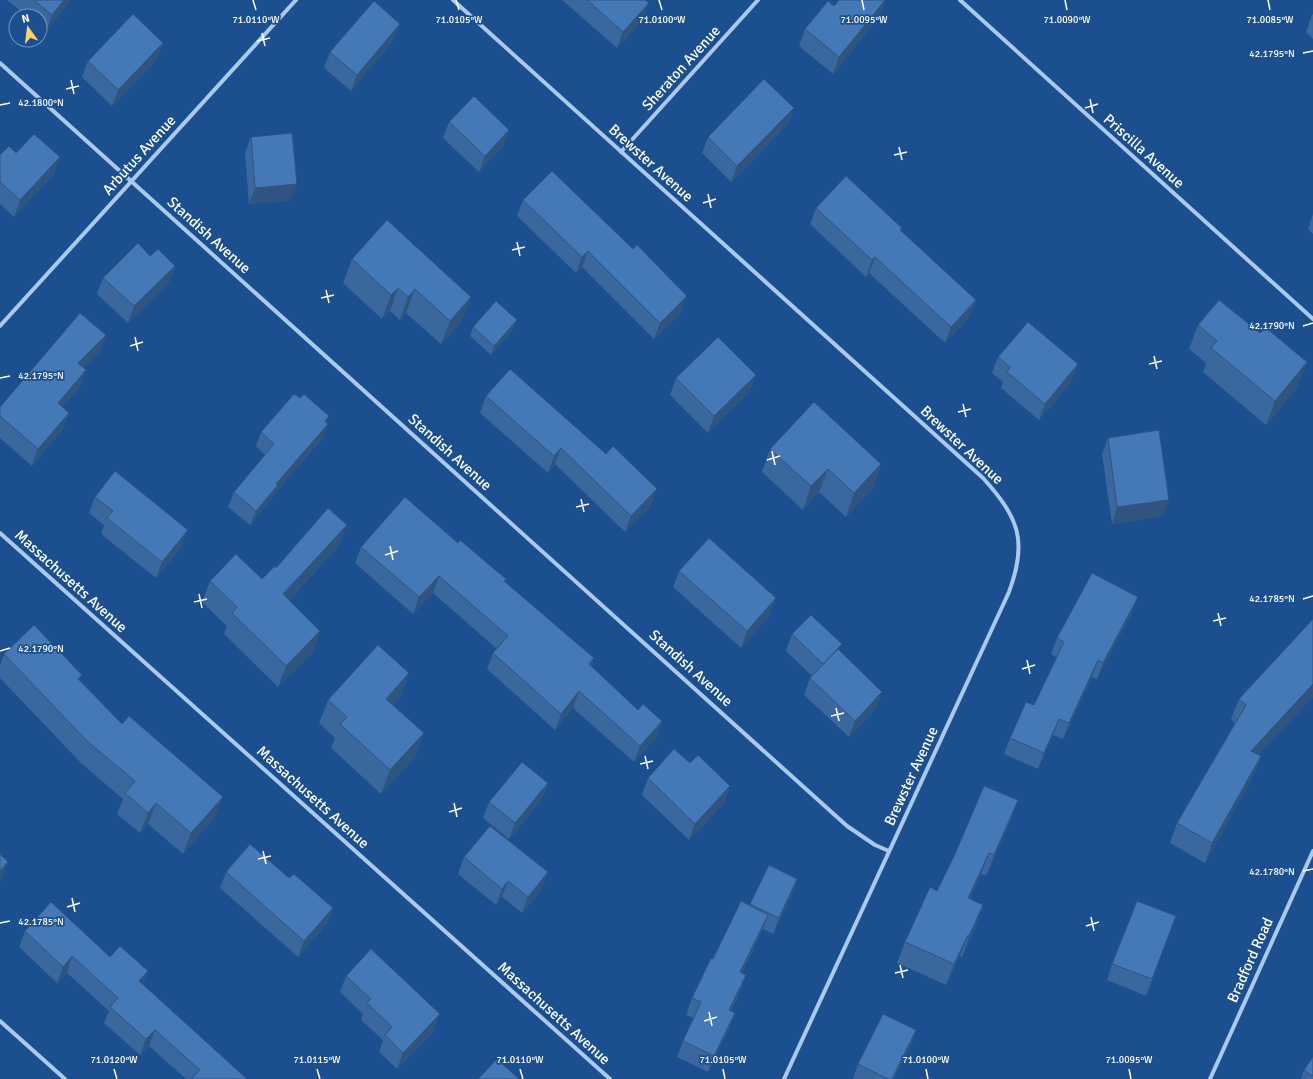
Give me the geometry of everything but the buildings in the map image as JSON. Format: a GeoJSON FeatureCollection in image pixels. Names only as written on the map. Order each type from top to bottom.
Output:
{"type":"FeatureCollection","features":[{"type":"Feature","properties":{"kind":"street","name":"Arbutus Avenue"},"geometry":{"type":"LineString","coordinates":[[0,326],[296,0]]}},
{"type":"Feature","properties":{"kind":"street","name":"Brewster Avenue"},"geometry":{"type":"LineString","coordinates":[[453,0],[983,478],[1006,507],[1019,539],[1019,556],[1015,575],[1009,592],[784,1079]]}},
{"type":"Feature","properties":{"kind":"street","name":"Sheraton Avenue"},"geometry":{"type":"LineString","coordinates":[[621,152],[758,0]]}},
{"type":"Feature","properties":{"kind":"street","name":"Priscilla Avenue"},"geometry":{"type":"LineString","coordinates":[[960,0],[1313,319]]}},
{"type":"Feature","properties":{"kind":"street","name":"Standish Avenue"},"geometry":{"type":"LineString","coordinates":[[0,63],[847,826],[875,845],[889,851]]}},
{"type":"Feature","properties":{"kind":"street","name":"Massachusetts Avenue"},"geometry":{"type":"LineString","coordinates":[[0,533],[610,1079]]}},
{"type":"Feature","properties":{"kind":"street","name":"Bradford Road"},"geometry":{"type":"LineString","coordinates":[[1210,1079],[1313,851]]}},
{"type":"Feature","properties":{"kind":"street"},"geometry":{"type":"LineString","coordinates":[[0,1020],[65,1079]]}}]}
